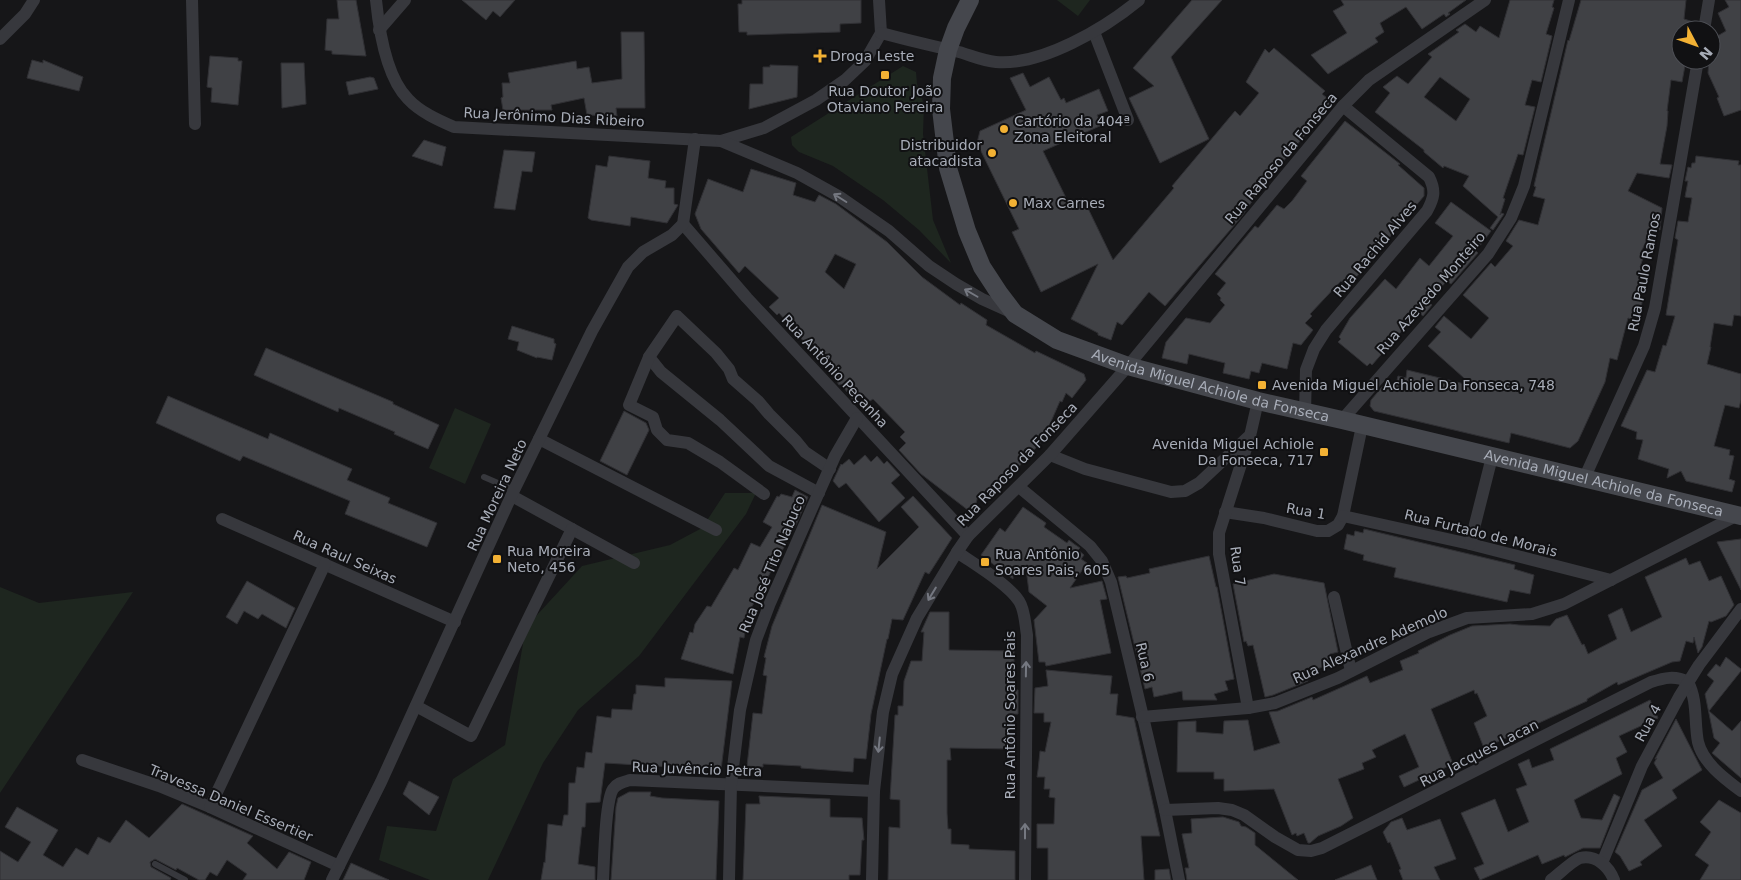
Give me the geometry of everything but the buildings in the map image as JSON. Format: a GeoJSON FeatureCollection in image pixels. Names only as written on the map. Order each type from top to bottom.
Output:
{"type":"FeatureCollection","features":[{"type":"Feature","properties":{"kind":"street"},"geometry":{"type":"LineString","coordinates":[[0,39],[25,14],[34,0]]}},
{"type":"Feature","properties":{"kind":"street"},"geometry":{"type":"LineString","coordinates":[[192,0],[195,124]]}},
{"type":"Feature","properties":{"kind":"street","name":"Rua Jerônimo Dias Ribeiro"},"geometry":{"type":"LineString","coordinates":[[376,0],[379,30],[395,82],[408,99],[432,117],[454,127],[721,141],[797,173],[840,197],[888,231],[929,266],[982,299],[1015,314]]}},
{"type":"Feature","properties":{"kind":"street"},"geometry":{"type":"LineString","coordinates":[[379,30],[405,0]]}},
{"type":"Feature","properties":{"kind":"street"},"geometry":{"type":"LineString","coordinates":[[879,0],[881,33],[996,62],[1022,60],[1053,50],[1094,32],[1124,13],[1140,0]]}},
{"type":"Feature","properties":{"kind":"street","name":"Avenida Miguel Achiole da Fonseca"},"geometry":{"type":"LineString","coordinates":[[970,0],[956,28],[948,50],[942,78],[940,109],[948,168],[967,231],[982,267],[1015,314],[1057,340],[1128,366],[1305,413],[1342,420],[1740,516]]}},
{"type":"Feature","properties":{"kind":"street","name":"Rua Raposo da Fonseca"},"geometry":{"type":"LineString","coordinates":[[872,880],[874,791],[883,712],[892,674],[917,618],[968,536],[1050,456],[1128,366],[1343,106],[1369,80],[1484,0]]}},
{"type":"Feature","properties":{"kind":"street","name":"Rua Azevedo Monteiro"},"geometry":{"type":"LineString","coordinates":[[1342,420],[1488,254],[1511,218],[1524,186],[1569,0]]}},
{"type":"Feature","properties":{"kind":"street"},"geometry":{"type":"LineString","coordinates":[[1706,20],[1709,0]]}},
{"type":"Feature","properties":{"kind":"street"},"geometry":{"type":"LineString","coordinates":[[1094,32],[1128,120]]}},
{"type":"Feature","properties":{"kind":"street","name":"Rua Jerônimo Dias Ribeiro"},"geometry":{"type":"LineString","coordinates":[[721,141],[764,128],[816,100],[846,80],[865,62],[881,33]]}},
{"type":"Feature","properties":{"kind":"street","name":"Rua Paulo Ramos"},"geometry":{"type":"LineString","coordinates":[[1584,479],[1644,346],[1655,308],[1696,70]]}},
{"type":"Feature","properties":{"kind":"street","name":"Rua Rachid Alves"},"geometry":{"type":"LineString","coordinates":[[1305,413],[1306,370],[1314,350],[1326,330],[1427,211],[1434,198],[1434,187],[1429,177],[1343,106]]}},
{"type":"Feature","properties":{"kind":"street"},"geometry":{"type":"LineString","coordinates":[[683,224],[695,139]]}},
{"type":"Feature","properties":{"kind":"street","name":"Rua Antônio Peçanha"},"geometry":{"type":"LineString","coordinates":[[683,224],[747,298],[968,536]]}},
{"type":"Feature","properties":{"kind":"street","name":"Rua Moreira Neto"},"geometry":{"type":"LineString","coordinates":[[332,880],[381,782],[513,493],[592,331],[628,267],[643,252],[672,235],[683,224]]}},
{"type":"Feature","properties":{"kind":"street"},"geometry":{"type":"LineString","coordinates":[[764,494],[720,462],[688,443],[667,440],[657,430],[653,417],[629,404],[649,357],[678,316],[716,354],[729,370],[733,379],[758,401],[805,452],[830,468]]}},
{"type":"Feature","properties":{"kind":"street"},"geometry":{"type":"LineString","coordinates":[[649,357],[661,372],[720,420],[769,466],[819,493]]}},
{"type":"Feature","properties":{"kind":"street","name":"Rua 7"},"geometry":{"type":"LineString","coordinates":[[1248,708],[1219,554],[1219,534],[1250,436],[1258,401]]}},
{"type":"Feature","properties":{"kind":"street","name":"Rua José Tito Nabuco"},"geometry":{"type":"LineString","coordinates":[[729,880],[731,784],[740,710],[756,640],[830,468],[858,418]]}},
{"type":"Feature","properties":{"kind":"street","name":"Rua 1"},"geometry":{"type":"LineString","coordinates":[[1225,512],[1264,518],[1317,531],[1328,531],[1338,525],[1343,516],[1362,426]]}},
{"type":"Feature","properties":{"kind":"street"},"geometry":{"type":"LineString","coordinates":[[1050,456],[1085,469],[1171,492],[1185,491],[1199,483],[1250,436]]}},
{"type":"Feature","properties":{"kind":"street"},"geometry":{"type":"LineString","coordinates":[[539,439],[716,530]]}},
{"type":"Feature","properties":{"kind":"street"},"geometry":{"type":"LineString","coordinates":[[1470,544],[1492,457]]}},
{"type":"Feature","properties":{"kind":"street","name":"Rua 6"},"geometry":{"type":"LineString","coordinates":[[1019,486],[1090,546],[1102,561],[1111,582],[1166,810],[1179,880]]}},
{"type":"Feature","properties":{"kind":"street"},"geometry":{"type":"LineString","coordinates":[[513,493],[572,529],[634,563]]}},
{"type":"Feature","properties":{"kind":"street","name":"Rua Furtado de Morais"},"geometry":{"type":"LineString","coordinates":[[1343,516],[1470,544],[1611,580]]}},
{"type":"Feature","properties":{"kind":"street","name":"Rua Alexandre Ademolo"},"geometry":{"type":"LineString","coordinates":[[1142,716],[1248,708],[1275,703],[1351,671],[1430,632],[1467,618],[1532,614],[1564,604],[1740,516]]}},
{"type":"Feature","properties":{"kind":"street","name":"Rua Raul Seixas"},"geometry":{"type":"LineString","coordinates":[[222,519],[455,622]]}},
{"type":"Feature","properties":{"kind":"street"},"geometry":{"type":"LineString","coordinates":[[416,706],[471,736],[572,529]]}},
{"type":"Feature","properties":{"kind":"street","name":"Rua Antônio Soares Pais"},"geometry":{"type":"LineString","coordinates":[[957,552],[1009,589],[1019,601],[1025,616],[1027,635],[1025,880]]}},
{"type":"Feature","properties":{"kind":"street"},"geometry":{"type":"LineString","coordinates":[[210,807],[325,564]]}},
{"type":"Feature","properties":{"kind":"street"},"geometry":{"type":"LineString","coordinates":[[1334,597],[1351,671]]}},
{"type":"Feature","properties":{"kind":"street","name":"Rua 4"},"geometry":{"type":"LineString","coordinates":[[1602,863],[1642,766],[1688,682],[1741,609]]}},
{"type":"Feature","properties":{"kind":"street","name":"Rua Jacques Lacan"},"geometry":{"type":"LineString","coordinates":[[1166,810],[1218,808],[1232,810],[1244,815],[1298,850],[1310,851],[1322,848],[1651,682],[1676,677],[1688,682]]}},
{"type":"Feature","properties":{"kind":"street"},"geometry":{"type":"LineString","coordinates":[[1688,682],[1692,689],[1695,703],[1699,744],[1706,758],[1716,770],[1741,791]]}},
{"type":"Feature","properties":{"kind":"street","name":"Travessa Daniel Essertier"},"geometry":{"type":"LineString","coordinates":[[82,760],[158,786],[210,807],[339,866]]}},
{"type":"Feature","properties":{"kind":"street","name":"Rua Juvêncio Petra"},"geometry":{"type":"LineString","coordinates":[[603,880],[609,804],[612,790],[620,782],[630,780],[874,791]]}},
{"type":"Feature","properties":{"kind":"street"},"geometry":{"type":"LineString","coordinates":[[1551,880],[1579,858],[1591,858],[1602,863],[1610,871],[1614,880]]}},
{"type":"Feature","properties":{"kind":"lane"},"geometry":{"type":"LineString","coordinates":[[484,477],[513,493]]}},
{"type":"Feature","properties":{"kind":"lane"},"geometry":{"type":"LineString","coordinates":[[155,864],[185,880]]}},
{"type":"Feature","properties":{"kind":"shaded area"},"geometry":{"type":"Polygon","coordinates":[[[1057,0],[1090,0],[1078,16],[1057,0]]]}},
{"type":"Feature","properties":{"kind":"shaded area"},"geometry":{"type":"Polygon","coordinates":[[[903,66],[916,72],[917,84],[924,105],[923,134],[933,220],[951,263],[919,230],[883,200],[833,166],[799,152],[792,145],[791,137],[903,66]]]}},
{"type":"Feature","properties":{"kind":"shaded area"},"geometry":{"type":"Polygon","coordinates":[[[455,408],[491,424],[465,484],[429,468],[455,408]]]}},
{"type":"Feature","properties":{"kind":"shaded area"},"geometry":{"type":"Polygon","coordinates":[[[725,493],[756,493],[746,514],[639,656],[578,710],[543,763],[488,880],[430,880],[379,860],[387,826],[436,831],[453,779],[505,745],[526,627],[582,566],[670,545],[702,528],[725,493]]]}},
{"type":"Feature","properties":{"kind":"shaded area"},"geometry":{"type":"Polygon","coordinates":[[[0,587],[39,603],[133,592],[0,793],[0,587]]]}},
{"type":"Feature","properties":{"kind":"place","name":"Droga Leste"},"geometry":{"type":"Point","coordinates":[820,56]}},
{"type":"Feature","properties":{"kind":"place","name":"Rua Doutor João Otaviano Pereira"},"geometry":{"type":"Point","coordinates":[885,75]}},
{"type":"Feature","properties":{"kind":"place","name":"Cartório da 404ª Zona Eleitoral"},"geometry":{"type":"Point","coordinates":[1004,129]}},
{"type":"Feature","properties":{"kind":"place","name":"Distribuidor atacadista"},"geometry":{"type":"Point","coordinates":[992,153]}},
{"type":"Feature","properties":{"kind":"place","name":"Max Carnes"},"geometry":{"type":"Point","coordinates":[1013,203]}},
{"type":"Feature","properties":{"kind":"place","name":"Avenida Miguel Achiole Da Fonseca, 748"},"geometry":{"type":"Point","coordinates":[1262,385]}},
{"type":"Feature","properties":{"kind":"place","name":"Avenida Miguel Achiole Da Fonseca, 717"},"geometry":{"type":"Point","coordinates":[1324,452]}},
{"type":"Feature","properties":{"kind":"place","name":"Rua Moreira Neto, 456"},"geometry":{"type":"Point","coordinates":[497,559]}},
{"type":"Feature","properties":{"kind":"place","name":"Rua Antônio Soares Pais, 605"},"geometry":{"type":"Point","coordinates":[985,562]}}]}
